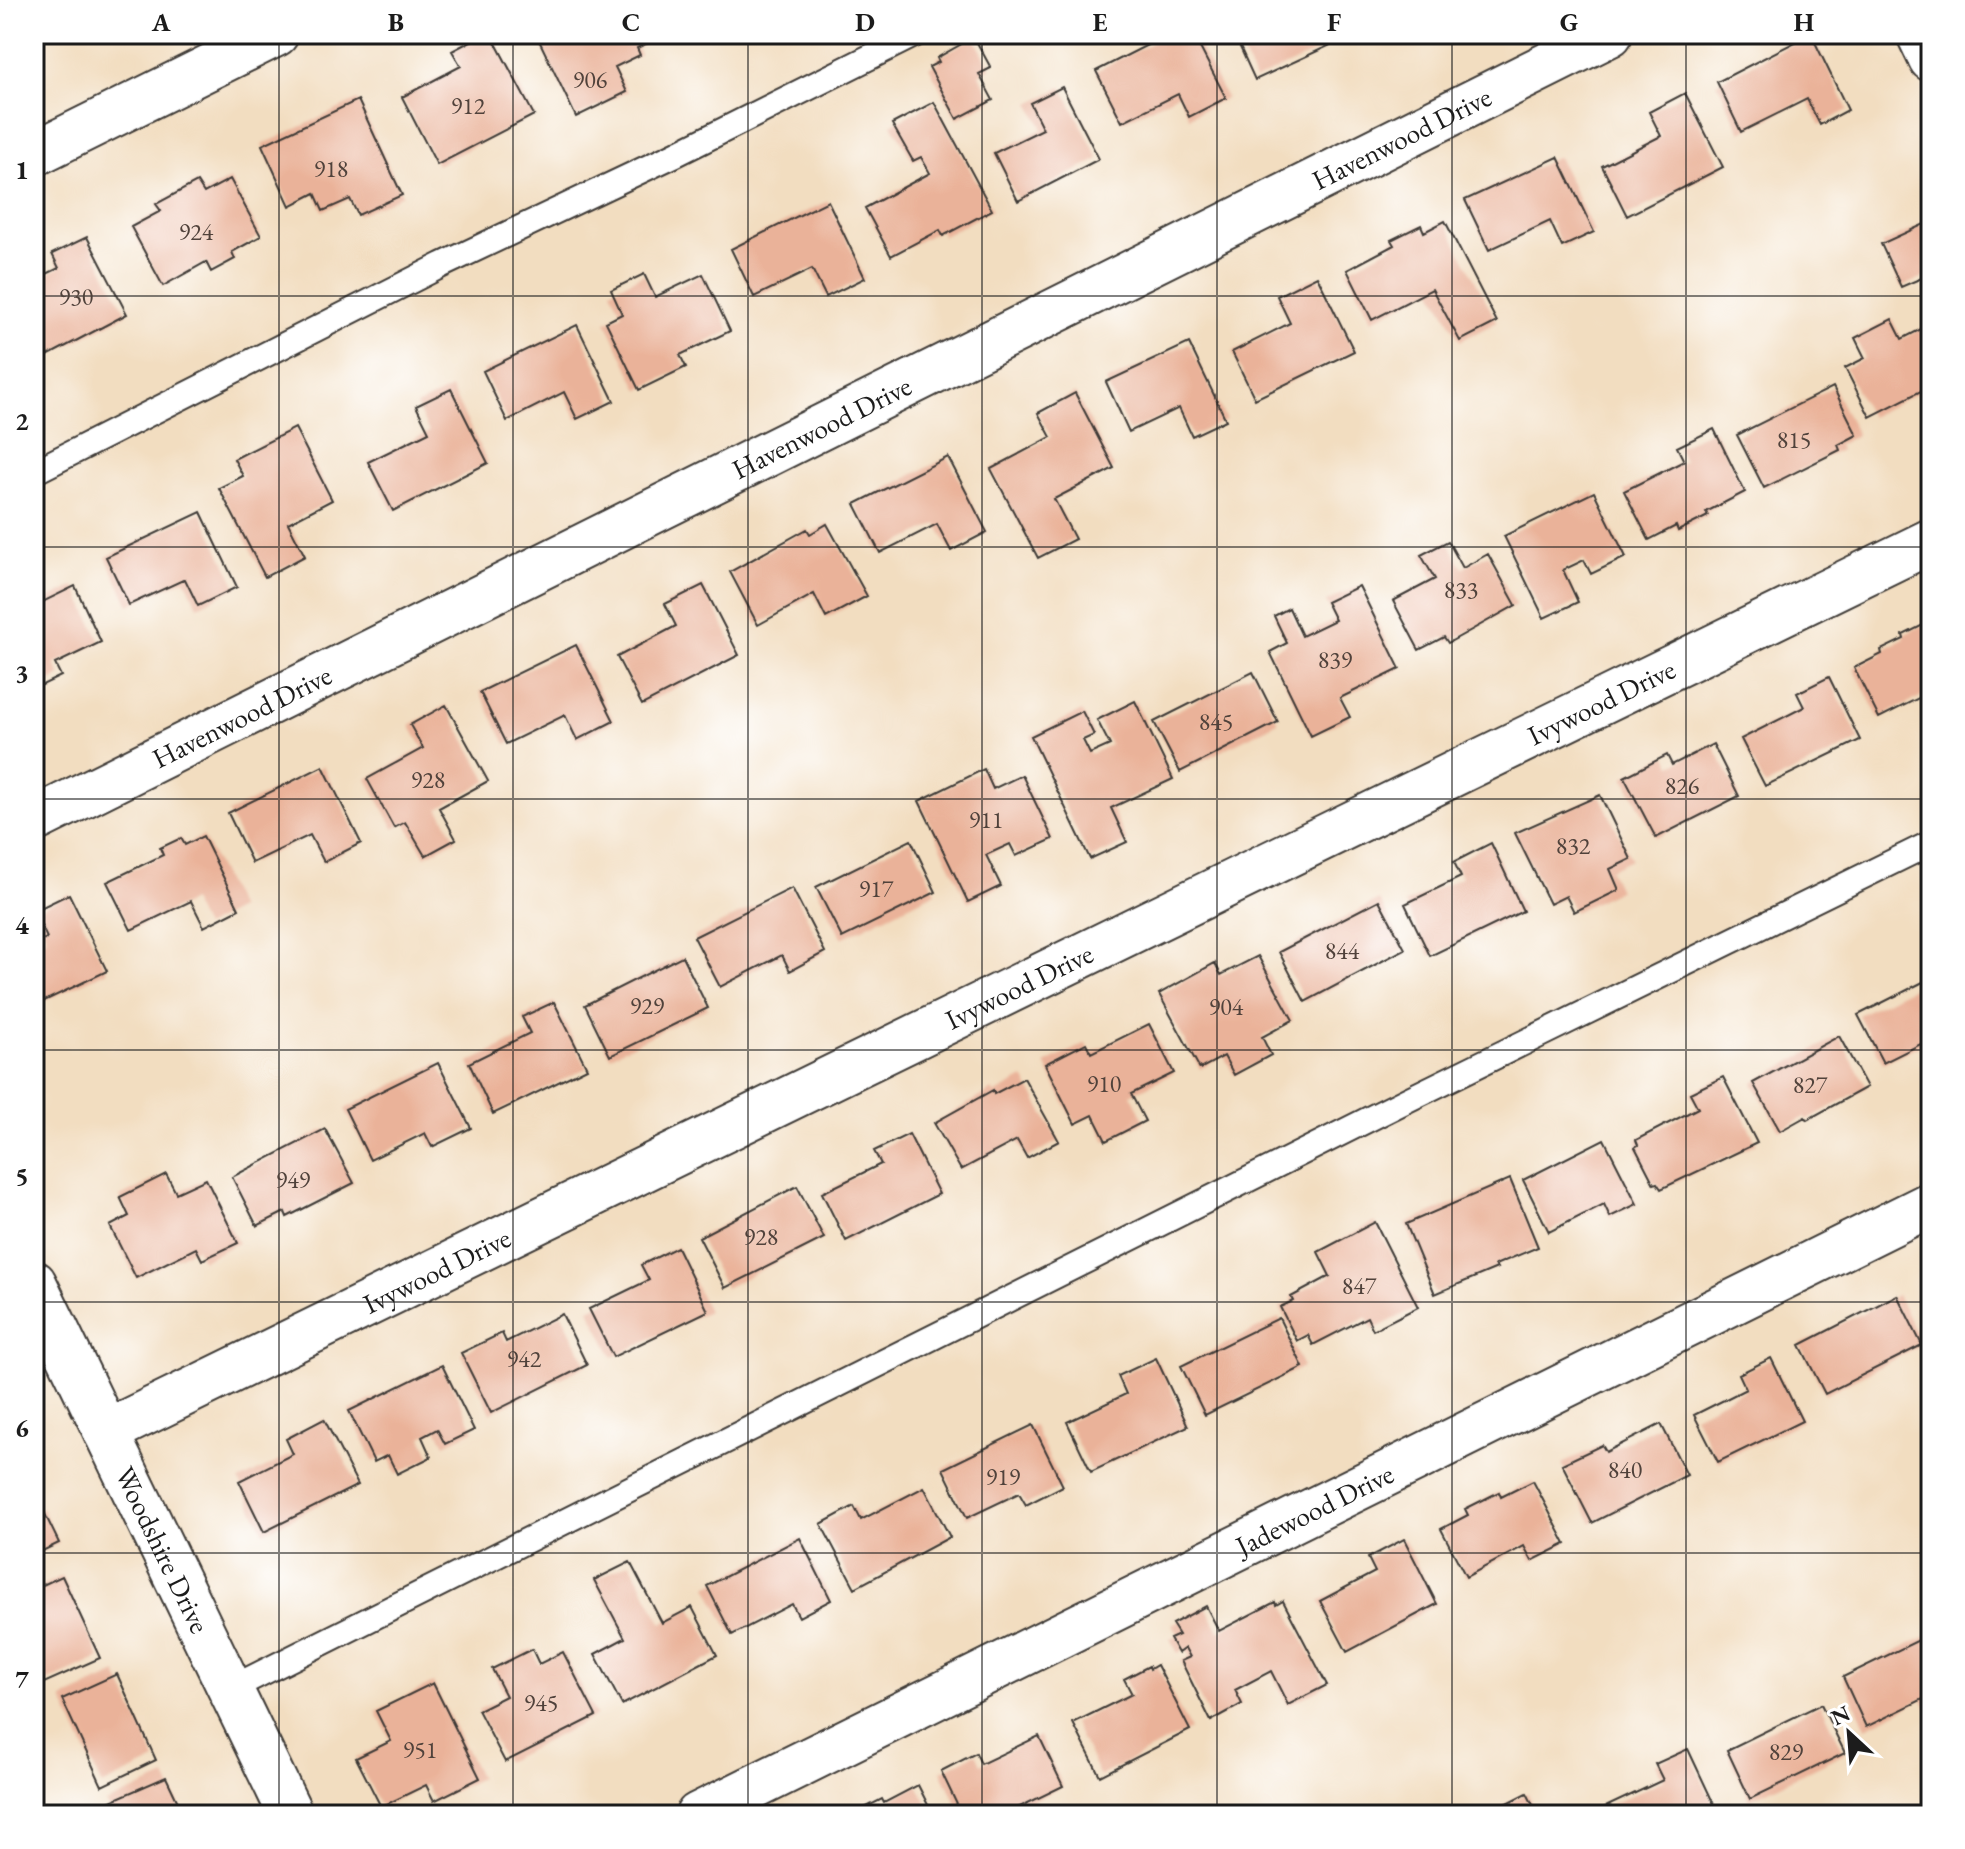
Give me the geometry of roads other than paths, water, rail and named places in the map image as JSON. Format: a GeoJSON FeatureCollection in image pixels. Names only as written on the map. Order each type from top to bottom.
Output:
{"type":"FeatureCollection","features":[{"type":"Feature","properties":{"kind":"street"},"geometry":{"type":"LineString","coordinates":[[34,154],[276,34]]}},
{"type":"Feature","properties":{"kind":"street","name":"Havenwood Drive"},"geometry":{"type":"LineString","coordinates":[[34,820],[1610,34]]}},
{"type":"Feature","properties":{"kind":"street"},"geometry":{"type":"LineString","coordinates":[[1919,34],[1931,59]]}},
{"type":"Feature","properties":{"kind":"street","name":"Ivywood Drive"},"geometry":{"type":"LineString","coordinates":[[106,1432],[1931,541]]}},
{"type":"Feature","properties":{"kind":"street","name":"Jadewood Drive"},"geometry":{"type":"LineString","coordinates":[[698,1815],[1931,1204]]}},
{"type":"Feature","properties":{"kind":"street","name":"Woodshire Drive"},"geometry":{"type":"LineString","coordinates":[[34,1283],[291,1815]]}},
{"type":"Feature","properties":{"kind":"lane"},"geometry":{"type":"LineString","coordinates":[[34,472],[442,265],[674,155],[916,34]]}},
{"type":"Feature","properties":{"kind":"lane"},"geometry":{"type":"LineString","coordinates":[[230,1689],[1365,1121],[1931,843]]}}]}
